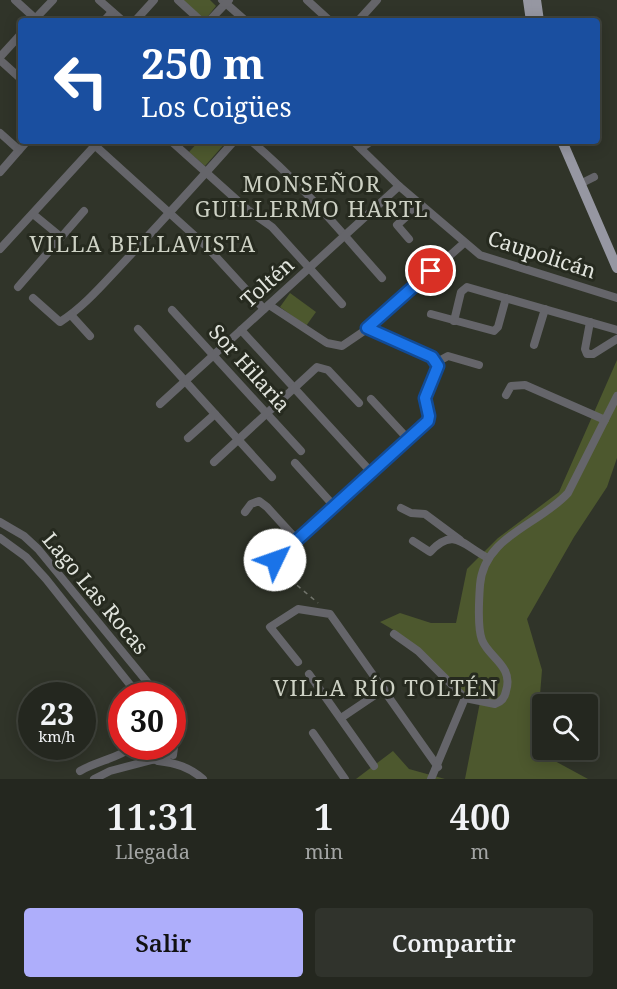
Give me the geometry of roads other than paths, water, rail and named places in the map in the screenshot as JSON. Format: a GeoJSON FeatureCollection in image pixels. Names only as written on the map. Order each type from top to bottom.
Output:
{"type":"FeatureCollection","features":[{"type":"Feature","properties":{"kind":"main road"},"geometry":{"type":"LineString","coordinates":[[528,0],[531,18]]}},
{"type":"Feature","properties":{"kind":"main road"},"geometry":{"type":"LineString","coordinates":[[536,0],[539,18]]}},
{"type":"Feature","properties":{"kind":"main road"},"geometry":{"type":"LineString","coordinates":[[563,144],[615,255],[617,268]]}},
{"type":"Feature","properties":{"kind":"street"},"geometry":{"type":"LineString","coordinates":[[15,0],[34,18]]}},
{"type":"Feature","properties":{"kind":"street"},"geometry":{"type":"LineString","coordinates":[[38,18],[53,0]]}},
{"type":"Feature","properties":{"kind":"street"},"geometry":{"type":"LineString","coordinates":[[99,0],[119,18]]}},
{"type":"Feature","properties":{"kind":"street"},"geometry":{"type":"LineString","coordinates":[[138,18],[154,0]]}},
{"type":"Feature","properties":{"kind":"street"},"geometry":{"type":"LineString","coordinates":[[178,0],[198,18]]}},
{"type":"Feature","properties":{"kind":"street"},"geometry":{"type":"LineString","coordinates":[[307,0],[327,18]]}},
{"type":"Feature","properties":{"kind":"street"},"geometry":{"type":"LineString","coordinates":[[361,18],[377,0]]}},
{"type":"Feature","properties":{"kind":"street"},"geometry":{"type":"LineString","coordinates":[[212,18],[226,1],[243,18]]}},
{"type":"Feature","properties":{"kind":"street"},"geometry":{"type":"LineString","coordinates":[[107,18],[112,12]]}},
{"type":"Feature","properties":{"kind":"street"},"geometry":{"type":"LineString","coordinates":[[18,37],[0,58],[18,76]]}},
{"type":"Feature","properties":{"kind":"street"},"geometry":{"type":"LineString","coordinates":[[0,133],[19,150]]}},
{"type":"Feature","properties":{"kind":"street"},"geometry":{"type":"LineString","coordinates":[[0,172],[24,144]]}},
{"type":"Feature","properties":{"kind":"street"},"geometry":{"type":"LineString","coordinates":[[0,249],[93,144]]}},
{"type":"Feature","properties":{"kind":"street"},"geometry":{"type":"LineString","coordinates":[[97,144],[207,247],[266,307],[327,343],[342,346],[367,328],[464,243]]}},
{"type":"Feature","properties":{"kind":"street"},"geometry":{"type":"LineString","coordinates":[[174,144],[248,210],[272,227],[342,304]]}},
{"type":"Feature","properties":{"kind":"street"},"geometry":{"type":"LineString","coordinates":[[33,298],[60,322],[71,315],[170,213],[231,144]]}},
{"type":"Feature","properties":{"kind":"street"},"geometry":{"type":"LineString","coordinates":[[255,144],[282,167],[382,278]]}},
{"type":"Feature","properties":{"kind":"street","name":"Caupolicán"},"geometry":{"type":"LineString","coordinates":[[356,144],[399,186],[464,243],[487,258],[617,298]]}},
{"type":"Feature","properties":{"kind":"street"},"geometry":{"type":"LineString","coordinates":[[361,148],[367,144]]}},
{"type":"Feature","properties":{"kind":"street"},"geometry":{"type":"LineString","coordinates":[[580,184],[594,177]]}},
{"type":"Feature","properties":{"kind":"street","name":"Toltén"},"geometry":{"type":"LineString","coordinates":[[160,404],[399,186]]}},
{"type":"Feature","properties":{"kind":"street"},"geometry":{"type":"LineString","coordinates":[[408,239],[397,225],[420,204]]}},
{"type":"Feature","properties":{"kind":"street"},"geometry":{"type":"LineString","coordinates":[[18,287],[84,212]]}},
{"type":"Feature","properties":{"kind":"street"},"geometry":{"type":"LineString","coordinates":[[33,214],[61,237]]}},
{"type":"Feature","properties":{"kind":"street"},"geometry":{"type":"LineString","coordinates":[[454,321],[461,292],[470,287],[617,330]]}},
{"type":"Feature","properties":{"kind":"street"},"geometry":{"type":"LineString","coordinates":[[431,314],[492,331],[496,330],[506,298]]}},
{"type":"Feature","properties":{"kind":"street"},"geometry":{"type":"LineString","coordinates":[[534,345],[545,309]]}},
{"type":"Feature","properties":{"kind":"street","name":"Sor Hilaria"},"geometry":{"type":"LineString","coordinates":[[172,310],[301,451]]}},
{"type":"Feature","properties":{"kind":"street"},"geometry":{"type":"LineString","coordinates":[[71,315],[90,336]]}},
{"type":"Feature","properties":{"kind":"street"},"geometry":{"type":"LineString","coordinates":[[590,322],[585,349],[587,354],[593,354],[617,339]]}},
{"type":"Feature","properties":{"kind":"street"},"geometry":{"type":"LineString","coordinates":[[274,563],[429,418],[425,398],[438,366],[437,362],[432,357],[367,328]]}},
{"type":"Feature","properties":{"kind":"street"},"geometry":{"type":"LineString","coordinates":[[138,329],[272,477]]}},
{"type":"Feature","properties":{"kind":"street"},"geometry":{"type":"LineString","coordinates":[[241,330],[371,472]]}},
{"type":"Feature","properties":{"kind":"street"},"geometry":{"type":"LineString","coordinates":[[437,362],[442,357],[448,356],[479,365]]}},
{"type":"Feature","properties":{"kind":"street"},"geometry":{"type":"LineString","coordinates":[[214,462],[317,368],[328,369],[359,403]]}},
{"type":"Feature","properties":{"kind":"street"},"geometry":{"type":"LineString","coordinates":[[506,395],[511,386],[525,385],[605,420]]}},
{"type":"Feature","properties":{"kind":"street"},"geometry":{"type":"LineString","coordinates":[[394,634],[417,651],[465,698],[495,704],[501,701],[507,689],[506,675],[502,666],[486,647],[480,633],[480,585],[483,566],[500,545],[568,493],[617,396]]}},
{"type":"Feature","properties":{"kind":"street"},"geometry":{"type":"LineString","coordinates":[[371,399],[408,439]]}},
{"type":"Feature","properties":{"kind":"street"},"geometry":{"type":"LineString","coordinates":[[188,438],[215,414]]}},
{"type":"Feature","properties":{"kind":"street"},"geometry":{"type":"LineString","coordinates":[[295,463],[334,506]]}},
{"type":"Feature","properties":{"kind":"street"},"geometry":{"type":"LineString","coordinates":[[245,512],[251,504],[259,501],[297,540]]}},
{"type":"Feature","properties":{"kind":"street"},"geometry":{"type":"LineString","coordinates":[[401,508],[411,513],[425,514],[488,558]]}},
{"type":"Feature","properties":{"kind":"street","name":"Lago Las Rocas"},"geometry":{"type":"LineString","coordinates":[[0,522],[24,536],[38,549],[148,682]]}},
{"type":"Feature","properties":{"kind":"street","name":"Lago Las Rocas"},"geometry":{"type":"LineString","coordinates":[[0,537],[26,557],[46,579],[128,682]]}},
{"type":"Feature","properties":{"kind":"street"},"geometry":{"type":"LineString","coordinates":[[413,542],[430,552],[443,540],[452,539],[462,542]]}},
{"type":"Feature","properties":{"kind":"street"},"geometry":{"type":"LineString","coordinates":[[298,662],[270,627],[298,609],[330,614],[438,767]]}},
{"type":"Feature","properties":{"kind":"street"},"geometry":{"type":"LineString","coordinates":[[309,674],[374,766]]}},
{"type":"Feature","properties":{"kind":"street"},"geometry":{"type":"LineString","coordinates":[[341,718],[384,689]]}},
{"type":"Feature","properties":{"kind":"street"},"geometry":{"type":"LineString","coordinates":[[431,779],[438,767],[465,698]]}},
{"type":"Feature","properties":{"kind":"street"},"geometry":{"type":"LineString","coordinates":[[313,733],[345,779]]}},
{"type":"Feature","properties":{"kind":"street"},"geometry":{"type":"LineString","coordinates":[[80,771],[93,763],[108,758]]}},
{"type":"Feature","properties":{"kind":"street"},"geometry":{"type":"LineString","coordinates":[[94,779],[110,771],[155,760],[179,764],[203,779]]}},
{"type":"Feature","properties":{"kind":"street"},"geometry":{"type":"LineString","coordinates":[[176,760],[179,764]]}},
{"type":"Feature","properties":{"kind":"district","name":"MONSEÑOR GUILLERMO HARTL"},"geometry":{"type":"Point","coordinates":[312,196]}},
{"type":"Feature","properties":{"kind":"district","name":"VILLA BELLAVISTA"},"geometry":{"type":"Point","coordinates":[143,243]}},
{"type":"Feature","properties":{"kind":"district","name":"VILLA RÍO TOLTÉN"},"geometry":{"type":"Point","coordinates":[386,687]}}]}
